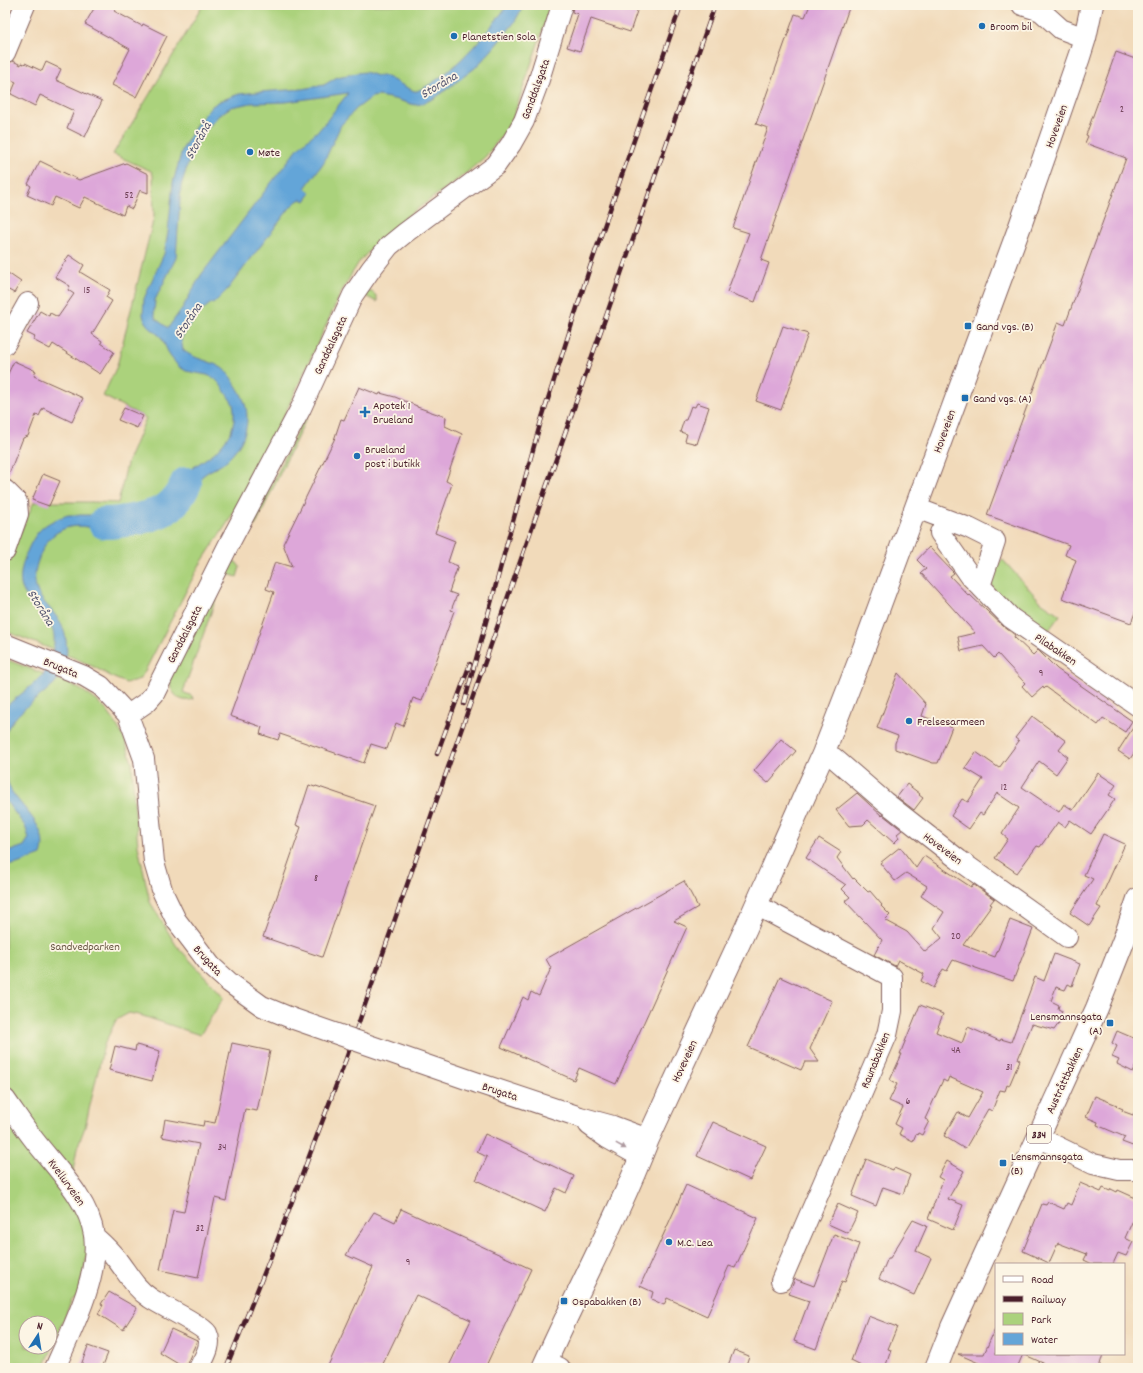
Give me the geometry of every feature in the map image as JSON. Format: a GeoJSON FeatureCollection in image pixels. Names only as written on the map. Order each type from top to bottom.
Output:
{"type":"FeatureCollection","features":[{"type":"Feature","properties":{"kind":"main road","name":"Hoveveien"},"geometry":{"type":"LineString","coordinates":[[549,1366],[596,1255],[756,905],[823,754],[1020,226],[1072,79],[1085,38],[1092,5]]}},
{"type":"Feature","properties":{"kind":"main road","name":"Hoveveien"},"geometry":{"type":"LineString","coordinates":[[1085,38],[1105,5]]}},
{"type":"Feature","properties":{"kind":"main road","name":"Austråttbakken"},"geometry":{"type":"LineString","coordinates":[[936,1368],[952,1327],[1097,1008],[1125,937],[1138,899]]}},
{"type":"Feature","properties":{"kind":"street"},"geometry":{"type":"LineString","coordinates":[[5,53],[26,5]]}},
{"type":"Feature","properties":{"kind":"street","name":"Ganddalsgata"},"geometry":{"type":"LineString","coordinates":[[128,714],[147,702],[154,694],[230,542],[301,408],[353,295],[371,269],[390,246],[405,233],[496,165],[510,144],[524,121],[532,100],[562,5]]}},
{"type":"Feature","properties":{"kind":"street"},"geometry":{"type":"LineString","coordinates":[[1022,5],[1041,11],[1061,29],[1085,38]]}},
{"type":"Feature","properties":{"kind":"street"},"geometry":{"type":"LineString","coordinates":[[5,344],[28,303]]}},
{"type":"Feature","properties":{"kind":"street"},"geometry":{"type":"LineString","coordinates":[[5,490],[17,502],[18,514],[5,551]]}},
{"type":"Feature","properties":{"kind":"street"},"geometry":{"type":"LineString","coordinates":[[916,508],[969,528],[995,541],[980,586]]}},
{"type":"Feature","properties":{"kind":"street","name":"Pilabakken"},"geometry":{"type":"LineString","coordinates":[[940,532],[971,577],[1011,618],[1138,706]]}},
{"type":"Feature","properties":{"kind":"street","name":"Brugata"},"geometry":{"type":"LineString","coordinates":[[5,644],[72,671],[100,686],[128,714],[144,759],[154,862],[163,893],[176,920],[211,966],[230,983],[262,1006],[291,1018],[478,1084],[580,1117],[613,1126],[644,1148]]}},
{"type":"Feature","properties":{"kind":"street","name":"Hoveveien"},"geometry":{"type":"LineString","coordinates":[[823,754],[834,758],[885,802],[959,860],[1067,937]]}},
{"type":"Feature","properties":{"kind":"street","name":"Raunabakken"},"geometry":{"type":"LineString","coordinates":[[756,905],[892,977],[892,1011],[887,1035],[781,1281]]}},
{"type":"Feature","properties":{"kind":"street","name":"Kvellurveien"},"geometry":{"type":"LineString","coordinates":[[5,1098],[34,1140],[61,1173],[87,1210],[94,1236],[93,1266],[88,1287],[79,1315],[55,1368]]}},
{"type":"Feature","properties":{"kind":"street"},"geometry":{"type":"LineString","coordinates":[[1038,1137],[1093,1164],[1119,1170],[1138,1170]]}},
{"type":"Feature","properties":{"kind":"street"},"geometry":{"type":"LineString","coordinates":[[94,1236],[107,1247],[131,1281],[143,1293],[199,1326],[206,1333],[209,1341],[207,1351],[199,1368]]}},
{"type":"Feature","properties":{"kind":"green space"},"geometry":{"type":"Polygon","coordinates":[[[203,5],[551,5],[513,118],[504,133],[485,157],[465,174],[398,223],[359,262],[342,291],[261,465],[228,522],[199,566],[140,679],[126,683],[77,659],[5,631],[5,566],[34,502],[118,503],[127,464],[146,418],[103,396],[117,366],[154,217],[153,175],[151,171],[113,154],[203,5]]]}},
{"type":"Feature","properties":{"kind":"green space"},"geometry":{"type":"Polygon","coordinates":[[[368,291],[375,295],[377,302],[365,296],[364,297],[255,526],[251,524],[275,478],[361,296],[368,291]]]}},
{"type":"Feature","properties":{"kind":"green space"},"geometry":{"type":"Polygon","coordinates":[[[1003,560],[1041,602],[1060,615],[1049,630],[1042,631],[993,590],[991,581],[1000,562],[1003,560]]]}},
{"type":"Feature","properties":{"kind":"green space"},"geometry":{"type":"Polygon","coordinates":[[[231,561],[236,562],[240,567],[237,577],[225,573],[183,692],[192,696],[193,699],[183,700],[173,691],[170,677],[213,586],[225,566],[231,561]]]}},
{"type":"Feature","properties":{"kind":"green space","name":"Sandvedparken"},"geometry":{"type":"Polygon","coordinates":[[[5,659],[68,683],[83,691],[97,701],[115,722],[125,740],[132,763],[138,846],[150,902],[176,945],[224,997],[200,1035],[143,1016],[129,1013],[116,1020],[104,1045],[85,1127],[77,1148],[72,1177],[89,1246],[78,1296],[72,1300],[58,1334],[58,1315],[18,1315],[18,1355],[49,1355],[44,1368],[5,1368],[5,659]]]}},
{"type":"Feature","properties":{"kind":"water","name":"Storånå"},"geometry":{"type":"Polygon","coordinates":[[[508,5],[524,5],[514,23],[475,68],[435,98],[415,105],[379,96],[372,97],[356,109],[341,125],[324,162],[305,188],[311,193],[305,201],[301,199],[297,201],[289,209],[227,290],[216,301],[201,311],[190,325],[181,339],[183,350],[192,356],[217,365],[227,373],[240,392],[247,412],[247,422],[242,441],[229,458],[199,479],[172,511],[158,521],[155,508],[167,497],[191,469],[214,453],[224,442],[231,432],[234,421],[233,404],[220,384],[214,378],[207,375],[186,371],[178,366],[170,356],[161,337],[149,327],[145,322],[143,315],[144,299],[164,254],[168,232],[173,183],[182,150],[197,124],[212,106],[220,101],[239,94],[302,89],[324,85],[337,77],[357,73],[365,72],[377,76],[385,76],[414,91],[417,91],[430,84],[455,65],[467,54],[508,5]],[[348,93],[286,102],[251,103],[231,107],[219,115],[205,131],[191,154],[181,186],[176,258],[155,300],[154,313],[156,319],[168,328],[183,307],[201,275],[284,166],[299,147],[321,128],[348,93]]]}},
{"type":"Feature","properties":{"kind":"water"},"geometry":{"type":"Polygon","coordinates":[[[147,512],[149,523],[115,530],[105,530],[82,526],[66,528],[57,532],[45,545],[36,570],[35,583],[38,593],[43,601],[57,617],[63,627],[67,652],[56,681],[18,715],[8,727],[5,734],[5,707],[44,674],[54,644],[54,635],[47,620],[31,602],[22,588],[22,565],[33,540],[41,529],[47,524],[68,515],[129,515],[147,512]]]}},
{"type":"Feature","properties":{"kind":"water"},"geometry":{"type":"Polygon","coordinates":[[[5,774],[12,792],[35,821],[42,837],[43,846],[41,855],[17,864],[5,866],[5,853],[24,846],[29,838],[25,826],[5,800],[5,774]]]}},
{"type":"Feature","properties":{"kind":"building"},"geometry":{"type":"Polygon","coordinates":[[[96,5],[117,5],[114,11],[142,26],[143,24],[167,36],[136,97],[112,85],[130,49],[85,24],[96,5]]]}},
{"type":"Feature","properties":{"kind":"building"},"geometry":{"type":"Polygon","coordinates":[[[573,5],[639,5],[630,32],[591,19],[580,51],[567,47],[578,14],[572,12],[573,5]]]}},
{"type":"Feature","properties":{"kind":"building"},"geometry":{"type":"Polygon","coordinates":[[[810,5],[850,5],[761,260],[769,263],[755,302],[727,292],[749,233],[733,228],[768,128],[756,124],[795,14],[805,17],[810,5]]]}},
{"type":"Feature","properties":{"kind":"building"},"geometry":{"type":"Polygon","coordinates":[[[1116,52],[1138,60],[1138,605],[1131,623],[1062,598],[1076,560],[1065,555],[1069,545],[987,515],[1058,322],[1065,325],[1126,158],[1085,143],[1088,136],[1086,135],[1116,52]]]}},
{"type":"Feature","properties":{"kind":"building"},"geometry":{"type":"Polygon","coordinates":[[[13,61],[21,65],[21,63],[25,63],[42,71],[46,62],[61,69],[56,80],[102,101],[85,137],[67,128],[74,111],[40,95],[35,106],[11,94],[16,82],[5,77],[5,67],[6,64],[13,61]]]}},
{"type":"Feature","properties":{"kind":"building"},"geometry":{"type":"Polygon","coordinates":[[[40,161],[79,180],[126,163],[148,174],[148,193],[140,190],[132,209],[126,206],[123,215],[85,197],[79,208],[55,197],[51,206],[27,195],[31,186],[28,184],[40,161]]]}},
{"type":"Feature","properties":{"kind":"building"},"geometry":{"type":"Polygon","coordinates":[[[69,255],[84,265],[80,272],[110,290],[106,297],[112,301],[92,334],[102,341],[101,343],[114,352],[100,374],[53,344],[50,349],[33,340],[35,337],[27,333],[40,311],[49,316],[50,313],[58,317],[74,294],[68,290],[70,286],[55,277],[69,255]]]}},
{"type":"Feature","properties":{"kind":"building"},"geometry":{"type":"Polygon","coordinates":[[[5,271],[21,282],[14,293],[5,288],[5,271]]]}},
{"type":"Feature","properties":{"kind":"building"},"geometry":{"type":"Polygon","coordinates":[[[783,326],[808,334],[781,410],[756,401],[783,326]]]}},
{"type":"Feature","properties":{"kind":"building"},"geometry":{"type":"Polygon","coordinates":[[[14,361],[36,371],[34,376],[83,398],[72,422],[43,408],[39,416],[36,415],[28,436],[23,438],[7,479],[5,479],[5,380],[14,361]]]}},
{"type":"Feature","properties":{"kind":"building"},"geometry":{"type":"Polygon","coordinates":[[[359,387],[379,395],[380,393],[395,397],[417,407],[446,417],[445,426],[462,434],[446,481],[452,484],[435,533],[455,541],[448,562],[458,566],[449,592],[457,595],[451,610],[454,611],[422,701],[413,698],[403,726],[396,723],[387,749],[371,744],[364,763],[280,734],[278,740],[260,734],[262,727],[230,716],[274,592],[266,589],[275,562],[292,567],[283,544],[334,440],[341,419],[344,420],[359,387]]]}},
{"type":"Feature","properties":{"kind":"building"},"geometry":{"type":"Polygon","coordinates":[[[697,403],[709,407],[697,444],[685,441],[687,434],[680,432],[691,406],[695,407],[697,403]]]}},
{"type":"Feature","properties":{"kind":"building"},"geometry":{"type":"Polygon","coordinates":[[[124,408],[143,416],[137,428],[118,420],[124,408]]]}},
{"type":"Feature","properties":{"kind":"building"},"geometry":{"type":"Polygon","coordinates":[[[43,474],[60,481],[49,506],[32,500],[43,474]]]}},
{"type":"Feature","properties":{"kind":"building"},"geometry":{"type":"Polygon","coordinates":[[[929,547],[954,573],[950,576],[969,596],[970,595],[1003,626],[1015,635],[1014,637],[1033,655],[1038,650],[1057,669],[1132,721],[1125,732],[1103,718],[1098,725],[1046,687],[1044,689],[1043,687],[1032,697],[1022,686],[1025,683],[998,654],[994,658],[983,646],[961,651],[958,637],[975,633],[921,573],[926,569],[917,560],[929,547]]]}},
{"type":"Feature","properties":{"kind":"building","name":"Frelsesarmeen"},"geometry":{"type":"Polygon","coordinates":[[[898,673],[926,704],[922,716],[952,727],[938,763],[933,763],[895,749],[895,743],[898,736],[877,728],[898,673]]]}},
{"type":"Feature","properties":{"kind":"building"},"geometry":{"type":"Polygon","coordinates":[[[1032,716],[1066,741],[1059,750],[1068,757],[1056,774],[1039,761],[1022,787],[1059,812],[1064,804],[1073,810],[1098,773],[1116,785],[1109,795],[1115,799],[1091,834],[1070,820],[1065,827],[1058,822],[1040,847],[1037,846],[1017,873],[995,858],[1008,839],[1002,834],[1019,808],[997,793],[983,815],[980,813],[969,829],[951,816],[962,799],[968,802],[983,779],[965,768],[976,752],[999,768],[1019,741],[1015,738],[1032,716]]]}},
{"type":"Feature","properties":{"kind":"building"},"geometry":{"type":"Polygon","coordinates":[[[1138,720],[1138,747],[1130,759],[1118,751],[1138,720]]]}},
{"type":"Feature","properties":{"kind":"building"},"geometry":{"type":"Polygon","coordinates":[[[781,739],[796,751],[768,783],[754,771],[781,739]]]}},
{"type":"Feature","properties":{"kind":"building"},"geometry":{"type":"Polygon","coordinates":[[[907,784],[923,798],[914,810],[897,797],[907,784]]]}},
{"type":"Feature","properties":{"kind":"building"},"geometry":{"type":"Polygon","coordinates":[[[309,785],[375,806],[322,957],[263,937],[301,827],[296,825],[309,785]]]}},
{"type":"Feature","properties":{"kind":"building"},"geometry":{"type":"Polygon","coordinates":[[[857,793],[882,816],[883,815],[902,830],[897,834],[899,838],[894,843],[868,820],[863,825],[849,826],[836,810],[857,793]]]}},
{"type":"Feature","properties":{"kind":"building"},"geometry":{"type":"Polygon","coordinates":[[[1103,834],[1125,844],[1097,906],[1101,908],[1089,926],[1070,913],[1093,879],[1084,875],[1103,834]]]}},
{"type":"Feature","properties":{"kind":"building"},"geometry":{"type":"Polygon","coordinates":[[[819,838],[841,852],[837,858],[853,879],[854,878],[868,892],[870,891],[890,915],[885,920],[907,932],[925,952],[942,938],[934,928],[944,912],[921,896],[927,886],[906,873],[895,881],[880,863],[900,847],[916,868],[924,856],[971,887],[973,884],[994,899],[990,904],[992,905],[963,945],[995,957],[1010,920],[1033,929],[1013,981],[953,960],[947,971],[943,969],[933,988],[921,981],[924,974],[898,960],[895,966],[874,955],[882,940],[845,901],[850,897],[842,889],[846,885],[806,858],[819,838]]]}},
{"type":"Feature","properties":{"kind":"building"},"geometry":{"type":"Polygon","coordinates":[[[684,881],[698,907],[674,921],[687,927],[616,1084],[579,1068],[574,1080],[501,1047],[523,997],[528,1000],[531,992],[539,996],[551,968],[546,959],[684,881]]]}},
{"type":"Feature","properties":{"kind":"building"},"geometry":{"type":"Polygon","coordinates":[[[1054,954],[1080,964],[1072,986],[1068,984],[1065,990],[1056,987],[1051,1001],[1059,1005],[1058,1009],[1062,1011],[1059,1023],[1054,1030],[1032,1024],[1018,1059],[1020,1060],[1009,1086],[1007,1085],[1005,1091],[1000,1090],[992,1111],[988,1109],[965,1149],[944,1136],[958,1112],[968,1118],[983,1092],[949,1077],[947,1082],[943,1080],[925,1119],[929,1121],[922,1135],[918,1133],[917,1135],[916,1134],[913,1141],[899,1134],[902,1128],[895,1124],[903,1107],[889,1101],[897,1084],[890,1080],[902,1054],[900,1054],[920,1005],[943,1014],[936,1032],[962,1043],[968,1027],[1000,1041],[1001,1039],[1011,1042],[1035,977],[1044,981],[1054,954]]]}},
{"type":"Feature","properties":{"kind":"building"},"geometry":{"type":"Polygon","coordinates":[[[780,977],[832,1001],[810,1049],[819,1062],[805,1062],[801,1070],[748,1047],[780,977]]]}},
{"type":"Feature","properties":{"kind":"building"},"geometry":{"type":"Polygon","coordinates":[[[1117,1031],[1138,1040],[1138,1060],[1133,1072],[1117,1064],[1119,1060],[1112,1057],[1117,1046],[1112,1043],[1117,1031]]]}},
{"type":"Feature","properties":{"kind":"building"},"geometry":{"type":"Polygon","coordinates":[[[232,1043],[270,1051],[257,1111],[245,1109],[226,1201],[215,1198],[198,1278],[160,1270],[173,1210],[184,1212],[199,1144],[162,1137],[165,1119],[203,1126],[204,1121],[215,1123],[232,1043]]]}},
{"type":"Feature","properties":{"kind":"building"},"geometry":{"type":"Polygon","coordinates":[[[136,1045],[160,1051],[152,1081],[109,1070],[115,1046],[135,1051],[136,1045]]]}},
{"type":"Feature","properties":{"kind":"building"},"geometry":{"type":"Polygon","coordinates":[[[1095,1096],[1117,1105],[1116,1106],[1123,1109],[1122,1111],[1133,1115],[1138,1105],[1138,1148],[1122,1142],[1125,1137],[1097,1125],[1098,1122],[1086,1117],[1095,1096]]]}},
{"type":"Feature","properties":{"kind":"building"},"geometry":{"type":"Polygon","coordinates":[[[713,1122],[766,1146],[750,1180],[697,1156],[713,1122]]]}},
{"type":"Feature","properties":{"kind":"building"},"geometry":{"type":"Polygon","coordinates":[[[485,1134],[574,1176],[566,1193],[556,1188],[545,1212],[476,1180],[487,1157],[477,1152],[485,1134]]]}},
{"type":"Feature","properties":{"kind":"building"},"geometry":{"type":"Polygon","coordinates":[[[866,1159],[910,1175],[903,1194],[883,1187],[876,1206],[852,1196],[866,1159]]]}},
{"type":"Feature","properties":{"kind":"building"},"geometry":{"type":"Polygon","coordinates":[[[947,1161],[964,1171],[948,1199],[963,1205],[953,1230],[928,1219],[943,1180],[938,1177],[947,1161]]]}},
{"type":"Feature","properties":{"kind":"building"},"geometry":{"type":"Polygon","coordinates":[[[1080,1183],[1101,1192],[1103,1188],[1110,1191],[1111,1189],[1117,1192],[1118,1190],[1138,1199],[1138,1209],[1125,1238],[1133,1242],[1126,1256],[1118,1253],[1113,1263],[1090,1263],[1084,1260],[1087,1254],[1058,1243],[1049,1263],[1023,1251],[1042,1204],[1046,1205],[1048,1202],[1064,1209],[1067,1203],[1071,1205],[1080,1183]]]}},
{"type":"Feature","properties":{"kind":"building"},"geometry":{"type":"Polygon","coordinates":[[[686,1185],[758,1218],[735,1268],[729,1266],[707,1316],[667,1298],[664,1305],[651,1299],[653,1292],[640,1286],[686,1185]]]}},
{"type":"Feature","properties":{"kind":"building"},"geometry":{"type":"Polygon","coordinates":[[[838,1204],[858,1213],[848,1233],[828,1224],[838,1204]]]}},
{"type":"Feature","properties":{"kind":"building"},"geometry":{"type":"Polygon","coordinates":[[[401,1209],[531,1269],[485,1368],[448,1368],[471,1320],[416,1295],[381,1368],[327,1368],[373,1267],[346,1255],[374,1212],[395,1222],[401,1209]]]}},
{"type":"Feature","properties":{"kind":"building"},"geometry":{"type":"Polygon","coordinates":[[[913,1220],[927,1226],[916,1251],[931,1258],[914,1295],[879,1279],[888,1258],[890,1258],[913,1220]]]}},
{"type":"Feature","properties":{"kind":"building"},"geometry":{"type":"Polygon","coordinates":[[[834,1234],[859,1244],[845,1282],[842,1281],[816,1349],[794,1341],[809,1301],[789,1294],[795,1279],[814,1286],[834,1234]]]}},
{"type":"Feature","properties":{"kind":"building"},"geometry":{"type":"Polygon","coordinates":[[[109,1292],[137,1308],[123,1330],[98,1314],[103,1305],[101,1304],[109,1292]]]}},
{"type":"Feature","properties":{"kind":"building"},"geometry":{"type":"Polygon","coordinates":[[[868,1316],[897,1327],[888,1349],[891,1350],[885,1368],[865,1368],[851,1361],[868,1316]]]}},
{"type":"Feature","properties":{"kind":"building"},"geometry":{"type":"Polygon","coordinates":[[[171,1329],[197,1341],[185,1368],[160,1353],[171,1329]]]}},
{"type":"Feature","properties":{"kind":"building"},"geometry":{"type":"Polygon","coordinates":[[[995,1329],[995,1355],[1023,1355],[1017,1368],[990,1368],[958,1354],[984,1354],[995,1329]]]}},
{"type":"Feature","properties":{"kind":"building"},"geometry":{"type":"Polygon","coordinates":[[[88,1346],[108,1353],[102,1368],[80,1368],[88,1346]]]}},
{"type":"Feature","properties":{"kind":"building"},"geometry":{"type":"Polygon","coordinates":[[[734,1350],[749,1356],[745,1368],[727,1368],[734,1350]]]}},
{"type":"Feature","properties":{"kind":"building"},"geometry":{"type":"Polygon","coordinates":[[[1025,1355],[1103,1355],[1099,1368],[1054,1368],[1025,1355]]]}},
{"type":"Feature","properties":{"kind":"waterway","name":"Storåna"},"geometry":{"type":"LineString","coordinates":[[104,523],[138,519],[164,510],[177,498],[186,483]]}},
{"type":"Feature","properties":{"kind":"railway"},"geometry":{"type":"LineString","coordinates":[[464,704],[541,421],[590,267],[681,5]]}},
{"type":"Feature","properties":{"kind":"railway"},"geometry":{"type":"LineString","coordinates":[[226,1368],[277,1241],[346,1059],[715,5]]}},
{"type":"Feature","properties":{"kind":"railway"},"geometry":{"type":"LineString","coordinates":[[437,754],[470,664]]}},
{"type":"Feature","properties":{"kind":"place","name":"Broom bil"},"geometry":{"type":"Point","coordinates":[982,26]}},
{"type":"Feature","properties":{"kind":"place","name":"Planetstien Sola"},"geometry":{"type":"Point","coordinates":[454,36]}},
{"type":"Feature","properties":{"kind":"place","name":"Møte"},"geometry":{"type":"Point","coordinates":[250,152]}},
{"type":"Feature","properties":{"kind":"place","name":"Gand vgs. (B)"},"geometry":{"type":"Point","coordinates":[968,326]}},
{"type":"Feature","properties":{"kind":"place","name":"Gand vgs. (A)"},"geometry":{"type":"Point","coordinates":[965,398]}},
{"type":"Feature","properties":{"kind":"place","name":"Apotek 1 Brueland"},"geometry":{"type":"Point","coordinates":[365,412]}},
{"type":"Feature","properties":{"kind":"place","name":"Brueland post i butikk"},"geometry":{"type":"Point","coordinates":[357,456]}},
{"type":"Feature","properties":{"kind":"place","name":"Frelsesarmeen"},"geometry":{"type":"Point","coordinates":[909,721]}},
{"type":"Feature","properties":{"kind":"place","name":"Lensmannsgata (A)"},"geometry":{"type":"Point","coordinates":[1110,1023]}},
{"type":"Feature","properties":{"kind":"place","name":"Lensmannsgata (B)"},"geometry":{"type":"Point","coordinates":[1003,1163]}},
{"type":"Feature","properties":{"kind":"place","name":"M.C. Lea"},"geometry":{"type":"Point","coordinates":[669,1242]}},
{"type":"Feature","properties":{"kind":"place","name":"Ospabakken (B)"},"geometry":{"type":"Point","coordinates":[564,1301]}}]}
